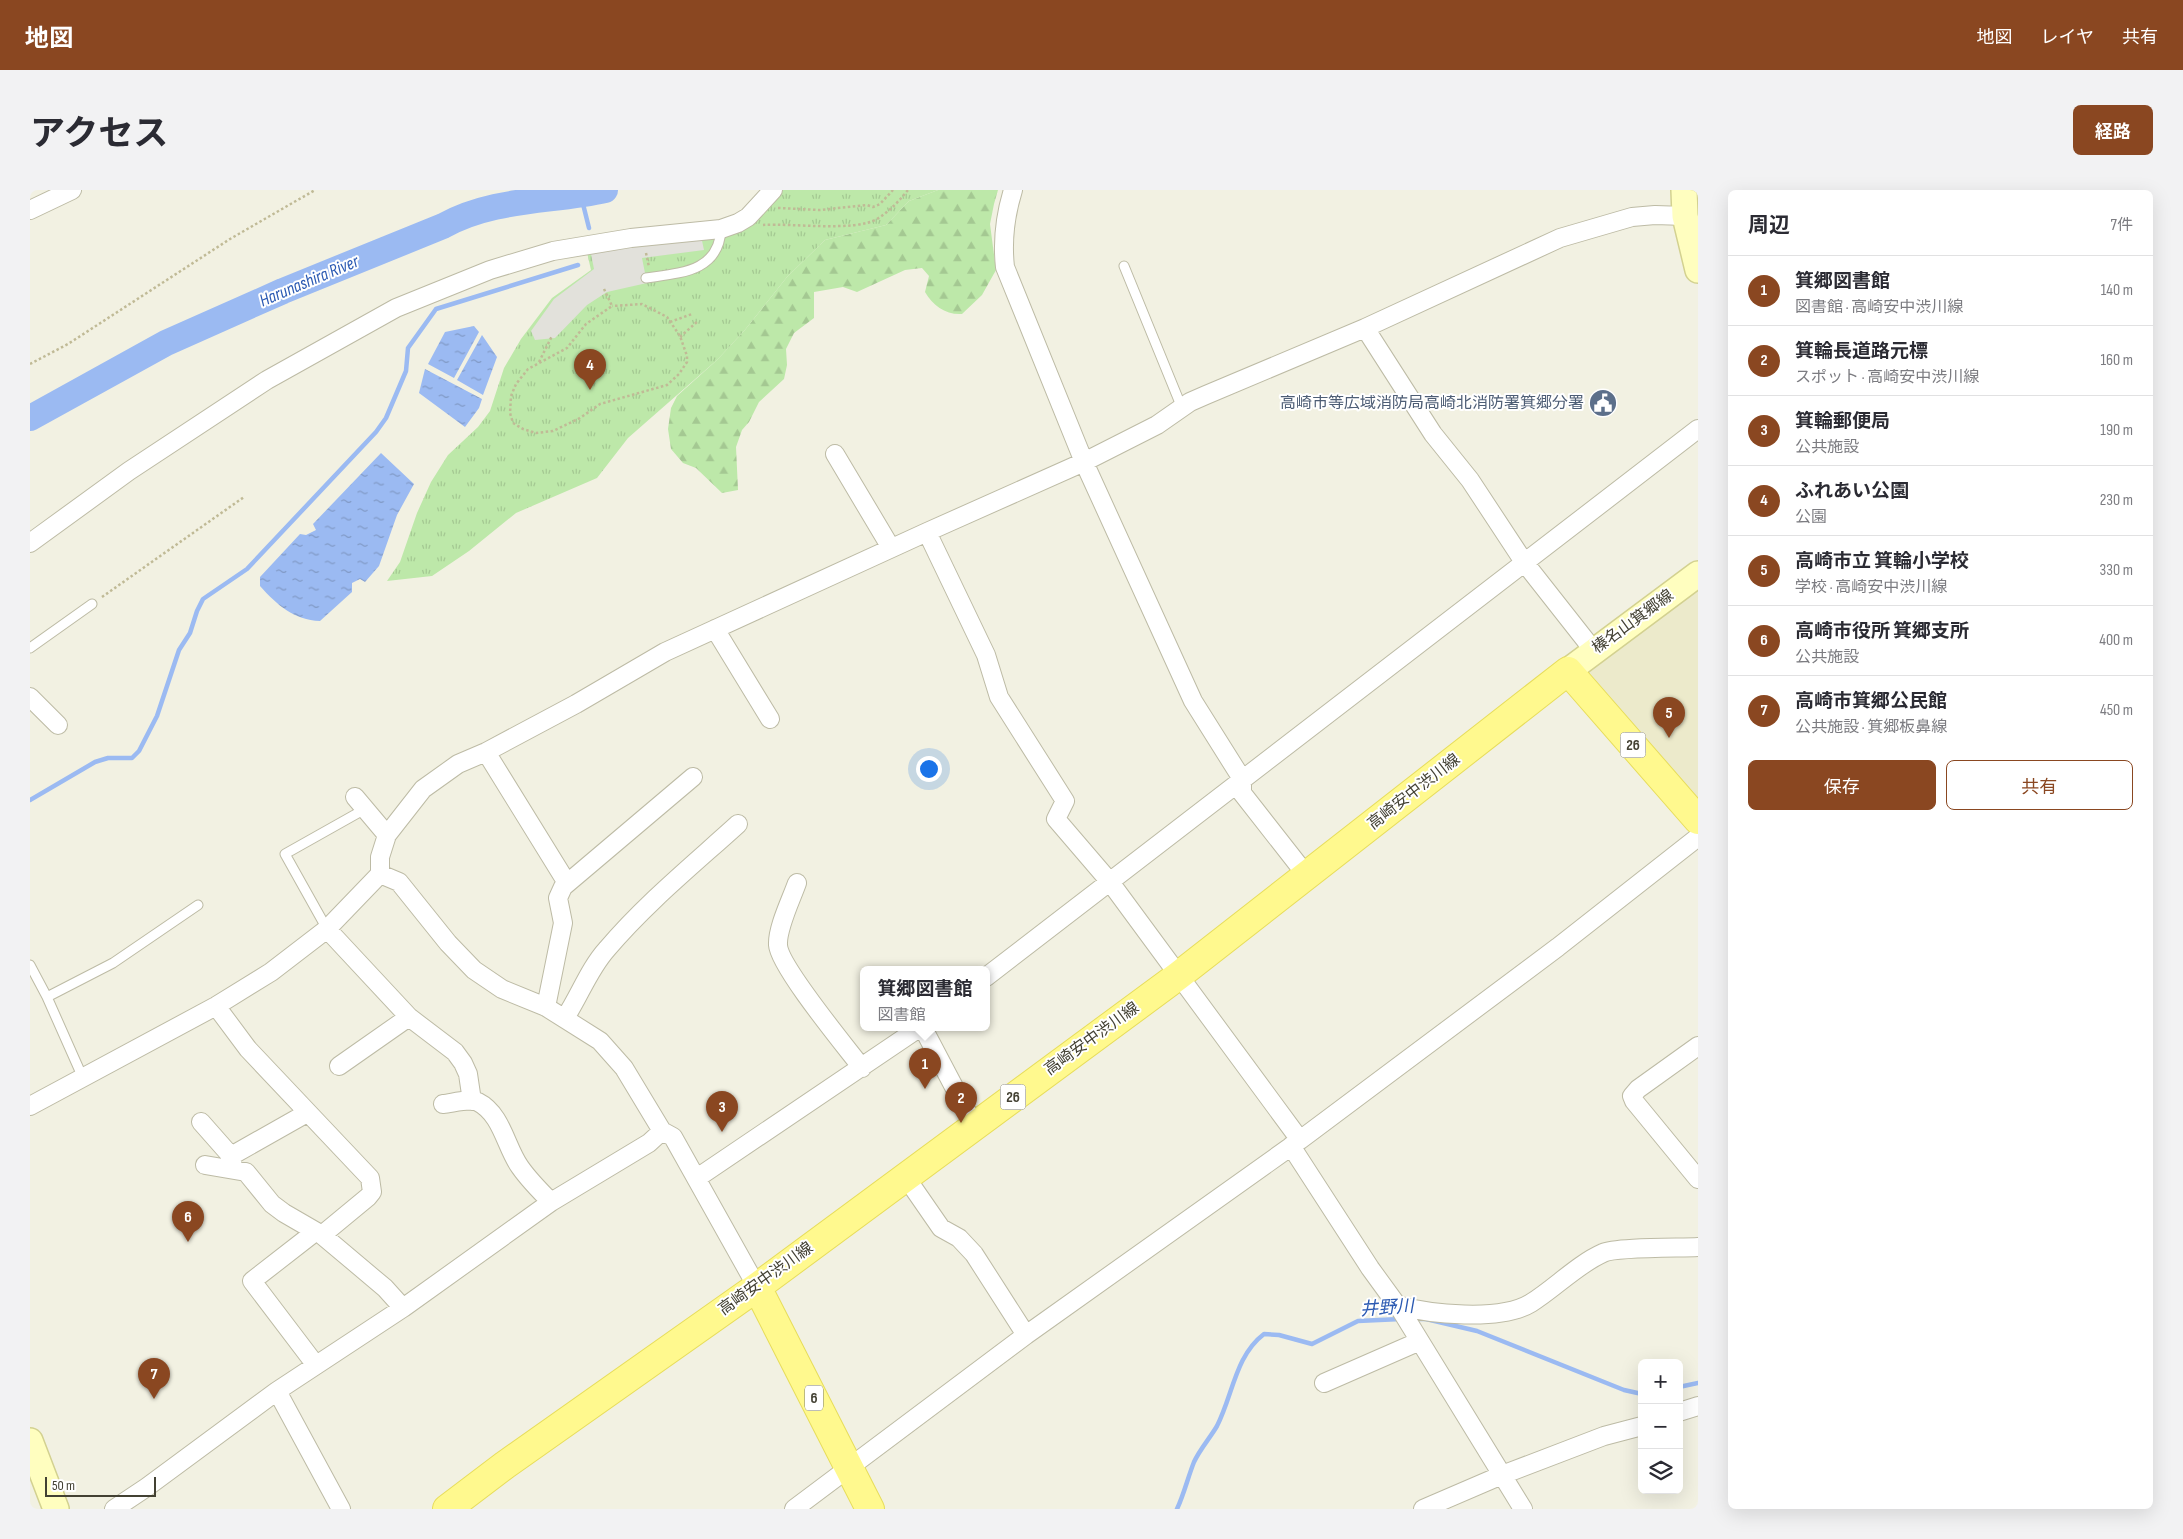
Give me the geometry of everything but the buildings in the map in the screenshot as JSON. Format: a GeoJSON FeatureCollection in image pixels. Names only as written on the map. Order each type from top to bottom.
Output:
{"type":"FeatureCollection","features":[{"type":"Feature","properties":{"kind":"main road"},"geometry":{"type":"LineString","coordinates":[[1684,190],[1686,216],[1698,270]]}},
{"type":"Feature","properties":{"kind":"main road","name":"榛名山箕郷線"},"geometry":{"type":"LineString","coordinates":[[1568,671],[1698,574]]}},
{"type":"Feature","properties":{"kind":"main road","name":"26"},"geometry":{"type":"LineString","coordinates":[[1568,671],[1698,820]]}},
{"type":"Feature","properties":{"kind":"main road","name":"高崎安中渋川線"},"geometry":{"type":"LineString","coordinates":[[447,1509],[505,1465],[757,1287],[1178,976],[1568,671]]}},
{"type":"Feature","properties":{"kind":"main road","name":"6"},"geometry":{"type":"LineString","coordinates":[[757,1287],[870,1509]]}},
{"type":"Feature","properties":{"kind":"main road"},"geometry":{"type":"LineString","coordinates":[[30,1441],[56,1509]]}},
{"type":"Feature","properties":{"kind":"street"},"geometry":{"type":"LineString","coordinates":[[30,210],[72,190]]}},
{"type":"Feature","properties":{"kind":"street"},"geometry":{"type":"LineString","coordinates":[[1013,190],[1004,229],[1005,267],[1084,462],[1193,701],[1242,779],[1242,793],[1307,876]]}},
{"type":"Feature","properties":{"kind":"street"},"geometry":{"type":"LineString","coordinates":[[30,543],[129,471],[267,380],[396,308],[490,270],[553,251],[622,239],[721,229],[744,219],[761,204],[773,198]]}},
{"type":"Feature","properties":{"kind":"street"},"geometry":{"type":"LineString","coordinates":[[30,1106],[216,1006],[271,972],[327,929],[380,874],[380,858],[387,835],[409,805],[430,783],[458,764],[486,752],[576,704],[665,652],[1084,462],[1157,425],[1206,394],[1365,328],[1560,238],[1632,217],[1655,215],[1686,216]]}},
{"type":"Feature","properties":{"kind":"street"},"geometry":{"type":"LineString","coordinates":[[1365,328],[1433,434],[1470,480],[1524,562],[1594,651]]}},
{"type":"Feature","properties":{"kind":"street"},"geometry":{"type":"LineString","coordinates":[[990,974],[1698,429]]}},
{"type":"Feature","properties":{"kind":"street"},"geometry":{"type":"LineString","coordinates":[[835,454],[891,548]]}},
{"type":"Feature","properties":{"kind":"street"},"geometry":{"type":"LineString","coordinates":[[927,532],[986,654],[999,697],[1065,802],[1056,819],[1110,882],[1295,1143],[1523,1509]]}},
{"type":"Feature","properties":{"kind":"street"},"geometry":{"type":"LineString","coordinates":[[715,629],[770,719]]}},
{"type":"Feature","properties":{"kind":"street"},"geometry":{"type":"LineString","coordinates":[[30,697],[58,725]]}},
{"type":"Feature","properties":{"kind":"street"},"geometry":{"type":"LineString","coordinates":[[486,752],[567,883]]}},
{"type":"Feature","properties":{"kind":"street"},"geometry":{"type":"LineString","coordinates":[[546,1007],[563,923],[558,898],[567,883],[692,777]]}},
{"type":"Feature","properties":{"kind":"street"},"geometry":{"type":"LineString","coordinates":[[360,803],[387,835]]}},
{"type":"Feature","properties":{"kind":"street"},"geometry":{"type":"LineString","coordinates":[[565,1018],[586,979],[606,950],[654,901],[738,824]]}},
{"type":"Feature","properties":{"kind":"street"},"geometry":{"type":"LineString","coordinates":[[794,1509],[1026,1335],[1295,1143],[1558,947],[1698,837]]}},
{"type":"Feature","properties":{"kind":"street"},"geometry":{"type":"LineString","coordinates":[[380,874],[399,882],[448,943],[474,970],[502,989],[546,1007],[600,1041],[624,1068],[662,1131],[673,1137],[757,1287]]}},
{"type":"Feature","properties":{"kind":"street"},"geometry":{"type":"LineString","coordinates":[[797,883],[779,937],[780,955],[821,1015],[862,1068]]}},
{"type":"Feature","properties":{"kind":"street"},"geometry":{"type":"LineString","coordinates":[[327,929],[409,1017],[455,1052],[464,1063],[472,1101]]}},
{"type":"Feature","properties":{"kind":"street"},"geometry":{"type":"LineString","coordinates":[[216,1006],[248,1048],[370,1178],[372,1185],[372,1192],[368,1197],[252,1281],[315,1364]]}},
{"type":"Feature","properties":{"kind":"street"},"geometry":{"type":"LineString","coordinates":[[339,1066],[409,1017]]}},
{"type":"Feature","properties":{"kind":"street"},"geometry":{"type":"LineString","coordinates":[[697,1178],[915,1031]]}},
{"type":"Feature","properties":{"kind":"street"},"geometry":{"type":"LineString","coordinates":[[925,1031],[974,1125]]}},
{"type":"Feature","properties":{"kind":"street"},"geometry":{"type":"LineString","coordinates":[[1698,1046],[1638,1089],[1632,1096],[1634,1101],[1698,1179]]}},
{"type":"Feature","properties":{"kind":"street"},"geometry":{"type":"LineString","coordinates":[[443,1104],[478,1102],[500,1126],[518,1165],[551,1202]]}},
{"type":"Feature","properties":{"kind":"street"},"geometry":{"type":"LineString","coordinates":[[206,1166],[232,1162],[307,1113]]}},
{"type":"Feature","properties":{"kind":"street"},"geometry":{"type":"LineString","coordinates":[[201,1122],[232,1162],[246,1172],[272,1204],[318,1234],[385,1288],[403,1308]]}},
{"type":"Feature","properties":{"kind":"street"},"geometry":{"type":"LineString","coordinates":[[114,1509],[315,1364],[403,1308],[551,1202],[649,1143],[662,1131]]}},
{"type":"Feature","properties":{"kind":"street"},"geometry":{"type":"LineString","coordinates":[[905,1176],[941,1228],[959,1238],[974,1254],[1026,1335]]}},
{"type":"Feature","properties":{"kind":"street"},"geometry":{"type":"LineString","coordinates":[[1324,1382],[1407,1321],[1416,1310],[1455,1314],[1492,1314],[1513,1310],[1529,1304],[1604,1252],[1698,1247]]}},
{"type":"Feature","properties":{"kind":"street"},"geometry":{"type":"LineString","coordinates":[[277,1391],[341,1509]]}},
{"type":"Feature","properties":{"kind":"street"},"geometry":{"type":"LineString","coordinates":[[1683,1411],[1698,1406]]}},
{"type":"Feature","properties":{"kind":"street"},"geometry":{"type":"LineString","coordinates":[[1422,1509],[1502,1475],[1604,1436],[1638,1427]]}},
{"type":"Feature","properties":{"kind":"lane"},"geometry":{"type":"LineString","coordinates":[[646,278],[678,274],[703,264],[715,254],[721,242],[721,229]]}},
{"type":"Feature","properties":{"kind":"lane"},"geometry":{"type":"LineString","coordinates":[[1124,266],[1182,408]]}},
{"type":"Feature","properties":{"kind":"lane"},"geometry":{"type":"LineString","coordinates":[[30,648],[92,604]]}},
{"type":"Feature","properties":{"kind":"lane"},"geometry":{"type":"LineString","coordinates":[[327,929],[285,854],[360,803]]}},
{"type":"Feature","properties":{"kind":"lane"},"geometry":{"type":"LineString","coordinates":[[47,997],[113,963],[198,905]]}},
{"type":"Feature","properties":{"kind":"lane"},"geometry":{"type":"LineString","coordinates":[[30,964],[47,997],[83,1078]]}},
{"type":"Feature","properties":{"kind":"path"},"geometry":{"type":"LineString","coordinates":[[30,364],[68,344],[230,239],[314,190]]}},
{"type":"Feature","properties":{"kind":"path"},"geometry":{"type":"LineString","coordinates":[[773,198],[820,210],[868,204],[873,207],[880,204],[893,190]]}},
{"type":"Feature","properties":{"kind":"path"},"geometry":{"type":"LineString","coordinates":[[744,219],[749,226],[776,224],[858,226],[876,220],[892,209],[908,190]]}},
{"type":"Feature","properties":{"kind":"path"},"geometry":{"type":"LineString","coordinates":[[646,256],[649,268]]}},
{"type":"Feature","properties":{"kind":"path"},"geometry":{"type":"LineString","coordinates":[[604,289],[612,306]]}},
{"type":"Feature","properties":{"kind":"path"},"geometry":{"type":"LineString","coordinates":[[642,304],[653,308],[670,322],[680,337],[687,356],[687,362],[679,374],[667,385],[600,404],[580,418],[553,431],[536,433],[523,429],[513,423],[510,413],[511,396],[516,384],[528,369],[566,348],[586,324],[612,306],[642,304]]}},
{"type":"Feature","properties":{"kind":"path"},"geometry":{"type":"LineString","coordinates":[[670,322],[692,314]]}},
{"type":"Feature","properties":{"kind":"path"},"geometry":{"type":"LineString","coordinates":[[680,337],[698,321]]}},
{"type":"Feature","properties":{"kind":"path"},"geometry":{"type":"LineString","coordinates":[[539,362],[552,336]]}},
{"type":"Feature","properties":{"kind":"path"},"geometry":{"type":"LineString","coordinates":[[92,604],[244,497]]}},
{"type":"Feature","properties":{"kind":"shaded area"},"geometry":{"type":"Polygon","coordinates":[[[701,236],[704,250],[642,258],[647,283],[607,292],[587,305],[555,338],[535,340],[531,331],[554,299],[594,269],[590,249],[701,236]]]}},
{"type":"Feature","properties":{"kind":"shaded area"},"geometry":{"type":"Polygon","coordinates":[[[1698,586],[1698,804],[1582,672],[1698,586]]]}},
{"type":"Feature","properties":{"kind":"green space"},"geometry":{"type":"Polygon","coordinates":[[[779,190],[938,190],[909,201],[886,225],[825,240],[787,277],[744,331],[717,360],[628,438],[597,478],[516,513],[469,551],[432,576],[387,581],[400,562],[417,513],[431,482],[448,455],[478,427],[490,411],[504,368],[521,339],[552,298],[591,270],[586,248],[710,235],[779,190]]]}},
{"type":"Feature","properties":{"kind":"green space"},"geometry":{"type":"Polygon","coordinates":[[[938,190],[998,190],[990,224],[996,270],[982,295],[962,314],[940,309],[925,292],[929,276],[922,268],[905,270],[857,292],[843,287],[814,292],[814,318],[794,333],[786,349],[787,365],[784,379],[759,402],[749,422],[742,430],[736,447],[738,490],[722,493],[696,468],[683,463],[671,449],[668,429],[671,408],[677,396],[717,360],[744,331],[787,277],[825,240],[886,225],[909,201],[938,190]]]}},
{"type":"Feature","properties":{"kind":"water"},"geometry":{"type":"Polygon","coordinates":[[[474,326],[479,332],[454,378],[428,364],[445,332],[474,326]]]}},
{"type":"Feature","properties":{"kind":"water"},"geometry":{"type":"Polygon","coordinates":[[[482,335],[497,357],[483,395],[457,380],[482,335]]]}},
{"type":"Feature","properties":{"kind":"water"},"geometry":{"type":"Polygon","coordinates":[[[425,369],[482,399],[479,408],[465,427],[419,393],[425,369]]]}},
{"type":"Feature","properties":{"kind":"water"},"geometry":{"type":"Polygon","coordinates":[[[381,453],[414,484],[397,515],[379,566],[365,582],[360,579],[352,583],[352,592],[320,621],[302,618],[294,614],[280,605],[260,586],[260,577],[300,534],[306,535],[316,530],[313,524],[381,453]]]}},
{"type":"Feature","properties":{"kind":"waterway","name":"Harunashira River"},"geometry":{"type":"LineString","coordinates":[[30,418],[166,343],[283,291],[462,217],[502,205],[605,190]]}},
{"type":"Feature","properties":{"kind":"waterway"},"geometry":{"type":"LineString","coordinates":[[581,196],[589,228]]}},
{"type":"Feature","properties":{"kind":"waterway"},"geometry":{"type":"LineString","coordinates":[[30,800],[95,762],[108,758],[132,758],[139,751],[157,716],[179,650],[190,633],[203,599],[247,569],[376,432],[386,418],[406,371],[408,348],[436,309],[578,265]]}},
{"type":"Feature","properties":{"kind":"waterway","name":"井野川"},"geometry":{"type":"LineString","coordinates":[[1177,1509],[1194,1462],[1217,1426],[1241,1365],[1254,1343],[1264,1334],[1279,1335],[1312,1344],[1358,1321],[1401,1319]]}},
{"type":"Feature","properties":{"kind":"waterway","name":"井野川"},"geometry":{"type":"LineString","coordinates":[[1411,1319],[1426,1319],[1477,1331],[1624,1390],[1638,1393]]}},
{"type":"Feature","properties":{"kind":"waterway","name":"井野川"},"geometry":{"type":"LineString","coordinates":[[1683,1386],[1698,1383]]}},
{"type":"Feature","properties":{"kind":"place","name":"ふれあい公園"},"geometry":{"type":"Point","coordinates":[590,390]}},
{"type":"Feature","properties":{"kind":"place","name":"高崎市等広域消防局高崎北消防署箕郷分署"},"geometry":{"type":"Point","coordinates":[1603,403]}},
{"type":"Feature","properties":{"kind":"place","name":"高崎市立 箕輪小学校"},"geometry":{"type":"Point","coordinates":[1669,738]}},
{"type":"Feature","properties":{"kind":"place","name":"箕郷図書館"},"geometry":{"type":"Point","coordinates":[925,1089]}},
{"type":"Feature","properties":{"kind":"place","name":"箕輪長道路元標"},"geometry":{"type":"Point","coordinates":[961,1123]}},
{"type":"Feature","properties":{"kind":"place","name":"箕輪郵便局"},"geometry":{"type":"Point","coordinates":[722,1132]}},
{"type":"Feature","properties":{"kind":"place","name":"高崎市役所 箕郷支所"},"geometry":{"type":"Point","coordinates":[188,1242]}},
{"type":"Feature","properties":{"kind":"place","name":"高崎市箕郷公民館"},"geometry":{"type":"Point","coordinates":[154,1399]}}]}
